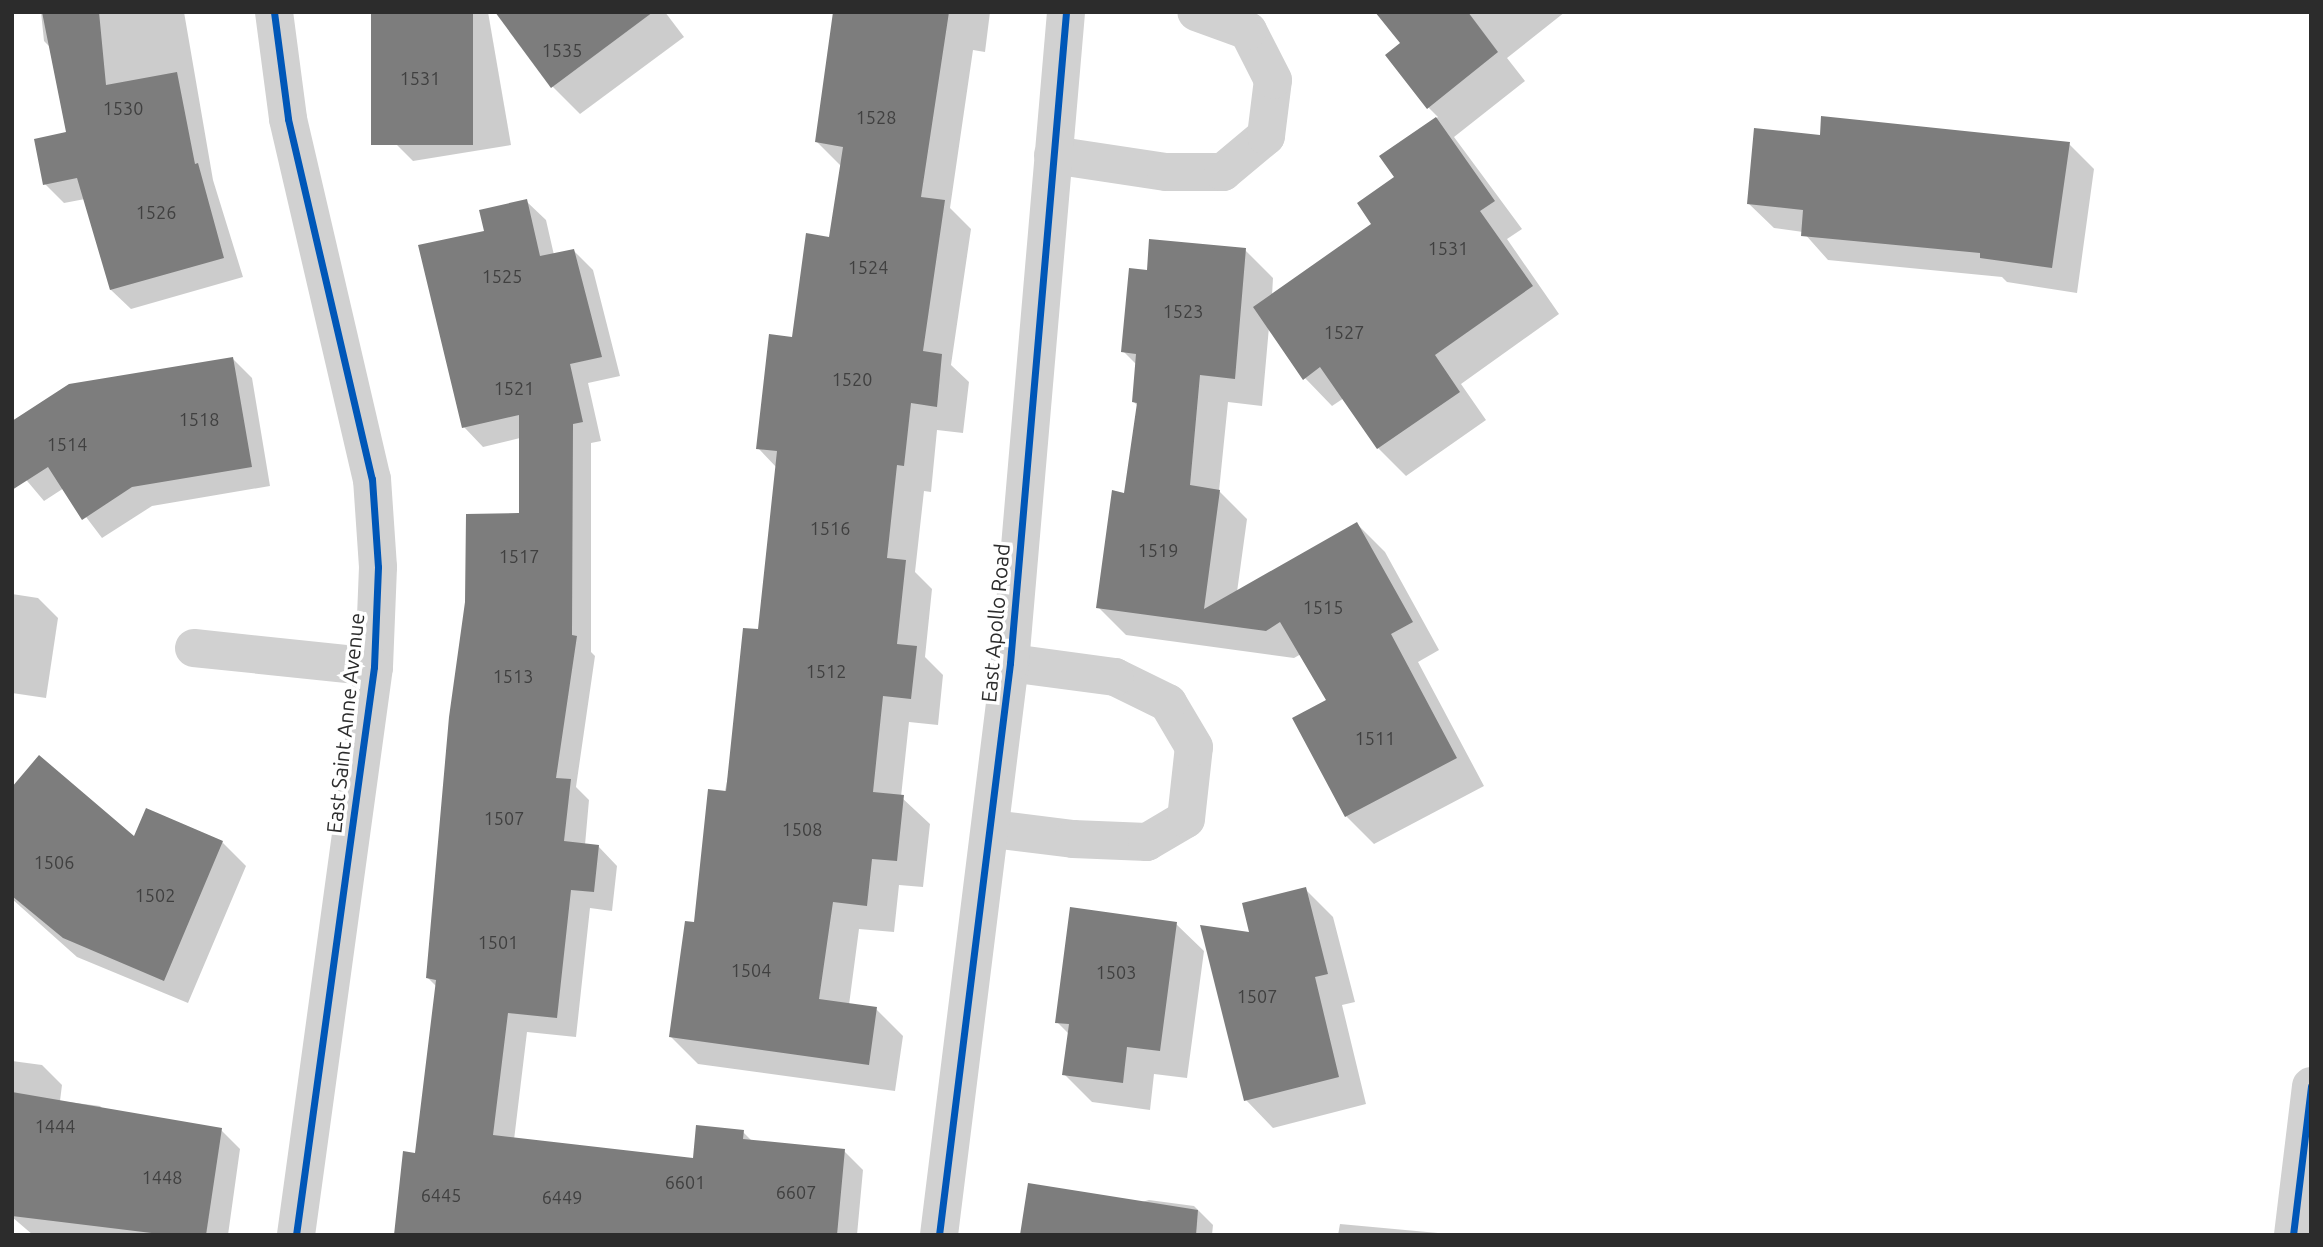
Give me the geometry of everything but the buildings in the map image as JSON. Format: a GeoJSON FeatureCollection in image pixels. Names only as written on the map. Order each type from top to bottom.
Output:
{"type":"FeatureCollection","features":[{"type":"Feature","properties":{"kind":"street","name":"East Saint Anne Avenue"},"geometry":{"type":"LineString","coordinates":[[274,12],[288,119],[372,479],[378,567],[374,667],[296,1235]]}},
{"type":"Feature","properties":{"kind":"street","name":"East Apollo Road"},"geometry":{"type":"LineString","coordinates":[[939,1235],[992,829],[1010,663],[1066,12]]}},
{"type":"Feature","properties":{"kind":"street"},"geometry":{"type":"LineString","coordinates":[[1053,155],[1166,172],[1223,172],[1266,136],[1273,80],[1248,31],[1196,12]]}},
{"type":"Feature","properties":{"kind":"street","name":"East Saint Anne Avenue"},"geometry":{"type":"LineString","coordinates":[[194,648],[374,667]]}},
{"type":"Feature","properties":{"kind":"street","name":"East Apollo Road"},"geometry":{"type":"LineString","coordinates":[[992,829],[1073,839],[1147,842],[1186,819],[1193,759],[1194,747],[1168,703],[1115,677],[1010,663]]}},
{"type":"Feature","properties":{"kind":"street"},"geometry":{"type":"LineString","coordinates":[[2293,1235],[2311,1086]]}},
{"type":"Feature","properties":{"kind":"cycle path"},"geometry":{"type":"LineString","coordinates":[[274,12],[288,119],[372,479],[378,567],[374,667],[296,1235]]}},
{"type":"Feature","properties":{"kind":"cycle path"},"geometry":{"type":"LineString","coordinates":[[939,1235],[1010,663],[1066,12]]}},
{"type":"Feature","properties":{"kind":"cycle path"},"geometry":{"type":"LineString","coordinates":[[2293,1235],[2311,1086]]}}]}
